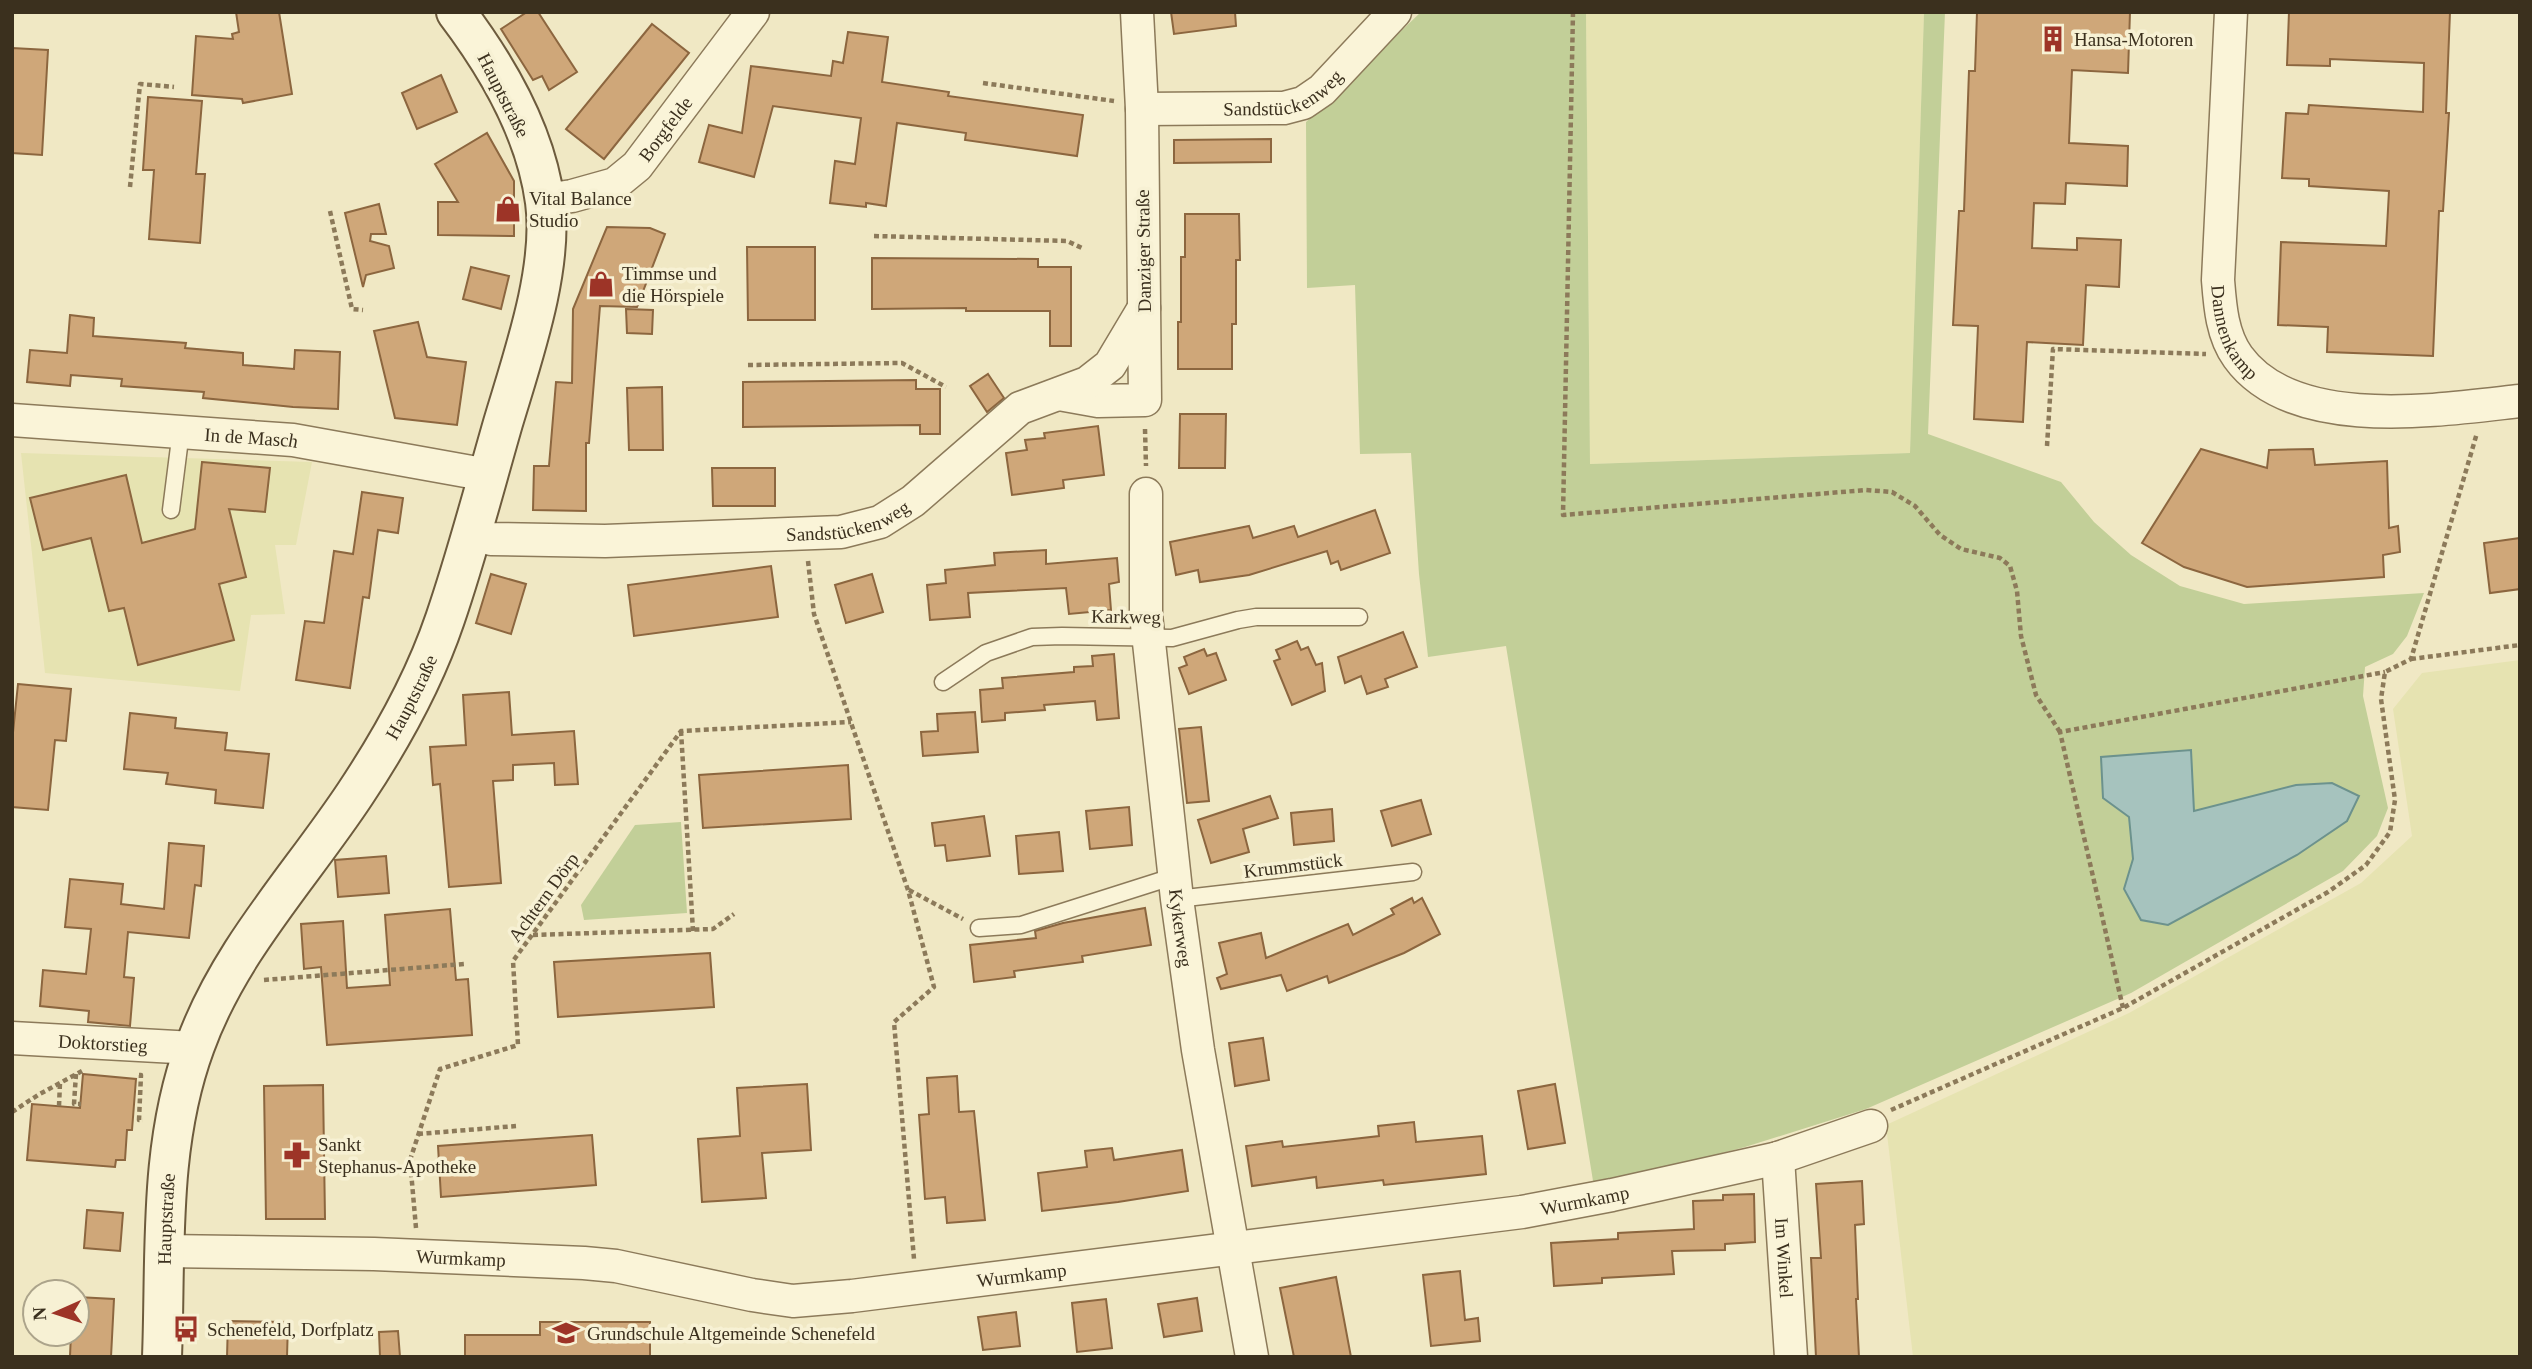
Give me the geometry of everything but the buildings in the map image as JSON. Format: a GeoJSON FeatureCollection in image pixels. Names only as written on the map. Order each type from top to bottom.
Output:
{"type":"FeatureCollection","features":[{"type":"Feature","properties":{"kind":"main road","name":"Hauptstraße"},"geometry":{"type":"LineString","coordinates":[[162,1357],[163,1251],[170,1149],[194,1048],[211,1007],[234,964],[355,795],[399,723],[444,623],[532,328],[546,246],[545,200],[534,155],[515,109],[474,36],[456,12]]}},
{"type":"Feature","properties":{"kind":"street","name":"Borgfelde"},"geometry":{"type":"LineString","coordinates":[[545,200],[572,196],[615,184],[637,166],[753,12]]}},
{"type":"Feature","properties":{"kind":"street","name":"Danziger Straße"},"geometry":{"type":"LineString","coordinates":[[1136,12],[1140,41],[1142,109],[1145,400]]}},
{"type":"Feature","properties":{"kind":"street","name":"Sandstückenweg"},"geometry":{"type":"LineString","coordinates":[[1142,109],[1284,108],[1303,103],[1322,90],[1395,12]]}},
{"type":"Feature","properties":{"kind":"street","name":"Dannenkamp"},"geometry":{"type":"LineString","coordinates":[[2231,12],[2218,281],[2221,312],[2238,357],[2257,376],[2282,393],[2312,404],[2357,412],[2520,401]]}},
{"type":"Feature","properties":{"kind":"street","name":"Sandstückenweg"},"geometry":{"type":"LineString","coordinates":[[471,533],[491,539],[605,541],[841,533],[880,522],[913,501],[1020,408],[1087,383],[1110,365],[1144,308]]}},
{"type":"Feature","properties":{"kind":"street"},"geometry":{"type":"LineString","coordinates":[[1055,393],[1098,401],[1145,400]]}},
{"type":"Feature","properties":{"kind":"street","name":"In de Masch"},"geometry":{"type":"LineString","coordinates":[[12,420],[293,440],[488,475]]}},
{"type":"Feature","properties":{"kind":"street","name":"Kykerweg"},"geometry":{"type":"LineString","coordinates":[[1146,494],[1148,638],[1176,888],[1198,1050],[1252,1357]]}},
{"type":"Feature","properties":{"kind":"street","name":"Doktorstieg"},"geometry":{"type":"LineString","coordinates":[[12,1038],[194,1048]]}},
{"type":"Feature","properties":{"kind":"street","name":"Wurmkamp"},"geometry":{"type":"LineString","coordinates":[[163,1251],[418,1256],[616,1266],[793,1301],[917,1288],[1522,1212],[1778,1158],[1871,1126]]}},
{"type":"Feature","properties":{"kind":"street","name":"Im Winkel"},"geometry":{"type":"LineString","coordinates":[[1778,1158],[1791,1357]]}},
{"type":"Feature","properties":{"kind":"lane"},"geometry":{"type":"LineString","coordinates":[[171,510],[181,431]]}},
{"type":"Feature","properties":{"kind":"lane","name":"Karkweg"},"geometry":{"type":"LineString","coordinates":[[943,682],[986,653],[1032,638],[1172,638],[1256,617],[1359,617]]}},
{"type":"Feature","properties":{"kind":"lane","name":"Krummstück"},"geometry":{"type":"LineString","coordinates":[[979,928],[1021,925],[1176,888],[1413,872]]}},
{"type":"Feature","properties":{"kind":"path"},"geometry":{"type":"LineString","coordinates":[[1573,12],[1563,515],[1866,490],[1892,492],[1915,506],[1940,535],[1961,549],[2000,558],[2010,566],[2017,591],[2021,636],[2036,695],[2060,732],[2123,1008]]}},
{"type":"Feature","properties":{"kind":"path"},"geometry":{"type":"LineString","coordinates":[[983,83],[1104,99],[1142,109]]}},
{"type":"Feature","properties":{"kind":"path"},"geometry":{"type":"LineString","coordinates":[[130,187],[140,84],[174,87]]}},
{"type":"Feature","properties":{"kind":"path"},"geometry":{"type":"LineString","coordinates":[[330,211],[352,309],[363,310]]}},
{"type":"Feature","properties":{"kind":"path"},"geometry":{"type":"LineString","coordinates":[[874,236],[1067,241],[1082,248]]}},
{"type":"Feature","properties":{"kind":"path"},"geometry":{"type":"LineString","coordinates":[[2047,446],[2053,349],[2238,357]]}},
{"type":"Feature","properties":{"kind":"path"},"geometry":{"type":"LineString","coordinates":[[748,365],[902,363],[946,387]]}},
{"type":"Feature","properties":{"kind":"path"},"geometry":{"type":"LineString","coordinates":[[1145,400],[1146,494]]}},
{"type":"Feature","properties":{"kind":"path"},"geometry":{"type":"LineString","coordinates":[[2411,659],[2485,405]]}},
{"type":"Feature","properties":{"kind":"path"},"geometry":{"type":"LineString","coordinates":[[806,534],[814,614],[908,890],[934,986],[894,1023],[917,1288]]}},
{"type":"Feature","properties":{"kind":"path"},"geometry":{"type":"LineString","coordinates":[[2060,732],[2385,672],[2411,659],[2520,645]]}},
{"type":"Feature","properties":{"kind":"path"},"geometry":{"type":"LineString","coordinates":[[1871,1126],[1882,1114],[2123,1008],[2328,892],[2366,865],[2390,832],[2395,800],[2381,699],[2385,672]]}},
{"type":"Feature","properties":{"kind":"path"},"geometry":{"type":"LineString","coordinates":[[694,931],[681,731],[851,722]]}},
{"type":"Feature","properties":{"kind":"path","name":"Achtern Dörp"},"geometry":{"type":"LineString","coordinates":[[418,1256],[410,1160],[440,1069],[518,1045],[513,961],[681,731]]}},
{"type":"Feature","properties":{"kind":"path"},"geometry":{"type":"LineString","coordinates":[[908,890],[979,928]]}},
{"type":"Feature","properties":{"kind":"path"},"geometry":{"type":"LineString","coordinates":[[533,935],[694,931],[713,929],[734,914]]}},
{"type":"Feature","properties":{"kind":"path"},"geometry":{"type":"LineString","coordinates":[[264,980],[464,964]]}},
{"type":"Feature","properties":{"kind":"path"},"geometry":{"type":"LineString","coordinates":[[12,1112],[76,1073],[93,1072]]}},
{"type":"Feature","properties":{"kind":"path"},"geometry":{"type":"LineString","coordinates":[[76,1073],[74,1104],[81,1104]]}},
{"type":"Feature","properties":{"kind":"path"},"geometry":{"type":"LineString","coordinates":[[129,1074],[141,1075],[136,1119],[146,1121]]}},
{"type":"Feature","properties":{"kind":"path"},"geometry":{"type":"LineString","coordinates":[[59,1106],[61,1082]]}},
{"type":"Feature","properties":{"kind":"path"},"geometry":{"type":"LineString","coordinates":[[418,1134],[516,1126]]}},
{"type":"Feature","properties":{"kind":"shaded area"},"geometry":{"type":"Polygon","coordinates":[[[1586,12],[1924,12],[1910,453],[1590,464],[1586,12]]]}},
{"type":"Feature","properties":{"kind":"shaded area"},"geometry":{"type":"Polygon","coordinates":[[[21,453],[312,462],[296,545],[275,545],[285,614],[251,615],[240,691],[45,673],[21,453]]]}},
{"type":"Feature","properties":{"kind":"shaded area"},"geometry":{"type":"Polygon","coordinates":[[[2520,660],[2520,1357],[1913,1357],[1886,1125],[2129,1013],[2361,883],[2412,836],[2393,709],[2422,673],[2520,660]]]}},
{"type":"Feature","properties":{"kind":"green space"},"geometry":{"type":"Polygon","coordinates":[[[1421,12],[1586,12],[1590,464],[1910,453],[1924,12],[1945,12],[1928,434],[2061,482],[2094,522],[2131,555],[2180,586],[2244,604],[2424,593],[2407,636],[2393,654],[2365,667],[2363,696],[2388,808],[2377,836],[2343,871],[2131,993],[1866,1109],[1745,1147],[1594,1187],[1506,646],[1428,657],[1411,453],[1360,454],[1355,285],[1307,288],[1306,122],[1421,12]]]}},
{"type":"Feature","properties":{"kind":"green space"},"geometry":{"type":"Polygon","coordinates":[[[681,822],[687,913],[584,920],[581,905],[635,825],[681,822]]]}},
{"type":"Feature","properties":{"kind":"water"},"geometry":{"type":"Polygon","coordinates":[[[2191,750],[2194,811],[2296,785],[2332,783],[2359,796],[2347,821],[2297,855],[2168,925],[2141,920],[2124,889],[2133,859],[2129,817],[2103,798],[2101,757],[2191,750]]]}},
{"type":"Feature","properties":{"kind":"place","name":"Hansa-Motoren"},"geometry":{"type":"Point","coordinates":[2053,39]}},
{"type":"Feature","properties":{"kind":"place","name":"Vital Balance Studio"},"geometry":{"type":"Point","coordinates":[508,209]}},
{"type":"Feature","properties":{"kind":"place","name":"Timmse und die Hörspiele"},"geometry":{"type":"Point","coordinates":[601,284]}},
{"type":"Feature","properties":{"kind":"place","name":"Sankt Stephanus-Apotheke"},"geometry":{"type":"Point","coordinates":[297,1155]}},
{"type":"Feature","properties":{"kind":"place","name":"Schenefeld, Dorfplatz"},"geometry":{"type":"Point","coordinates":[186,1329]}},
{"type":"Feature","properties":{"kind":"place","name":"Grundschule Altgemeinde Schenefeld"},"geometry":{"type":"Point","coordinates":[566,1333]}}]}
